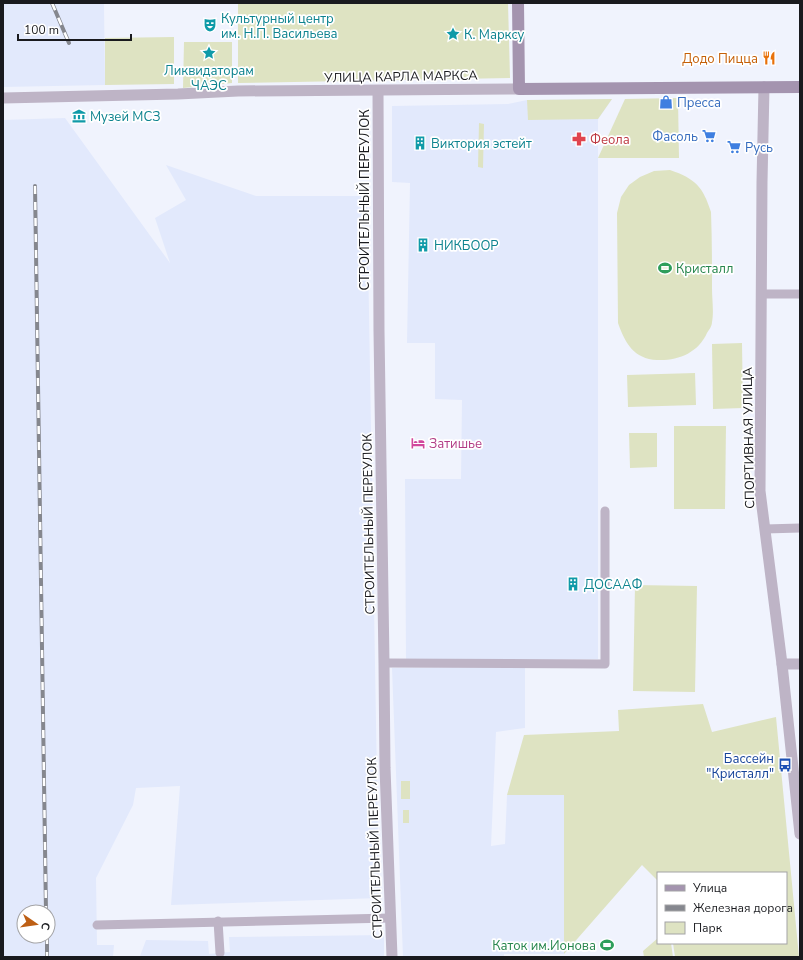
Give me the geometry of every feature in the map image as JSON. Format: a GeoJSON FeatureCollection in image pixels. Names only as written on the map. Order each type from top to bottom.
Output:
{"type":"FeatureCollection","features":[{"type":"Feature","properties":{"kind":"main road"},"geometry":{"type":"LineString","coordinates":[[518,3],[519,89]]}},
{"type":"Feature","properties":{"kind":"main road","name":"УЛИЦА КАРЛА МАРКСА"},"geometry":{"type":"LineString","coordinates":[[519,89],[800,87]]}},
{"type":"Feature","properties":{"kind":"street","name":"СПОРТИВНАЯ УЛИЦА"},"geometry":{"type":"LineString","coordinates":[[764,87],[760,483],[782,664],[800,834]]}},
{"type":"Feature","properties":{"kind":"street","name":"УЛИЦА КАРЛА МАРКСА"},"geometry":{"type":"LineString","coordinates":[[3,98],[178,94],[238,91],[519,89]]}},
{"type":"Feature","properties":{"kind":"street","name":"СТРОИТЕЛЬНЫЙ ПЕРЕУЛОК"},"geometry":{"type":"LineString","coordinates":[[378,90],[378,331],[385,768],[392,957]]}},
{"type":"Feature","properties":{"kind":"street"},"geometry":{"type":"LineString","coordinates":[[761,294],[800,294]]}},
{"type":"Feature","properties":{"kind":"street"},"geometry":{"type":"LineString","coordinates":[[384,663],[605,664],[605,512]]}},
{"type":"Feature","properties":{"kind":"street"},"geometry":{"type":"LineString","coordinates":[[765,529],[800,528]]}},
{"type":"Feature","properties":{"kind":"street"},"geometry":{"type":"LineString","coordinates":[[782,664],[800,664]]}},
{"type":"Feature","properties":{"kind":"street"},"geometry":{"type":"LineString","coordinates":[[97,925],[390,918]]}},
{"type":"Feature","properties":{"kind":"street"},"geometry":{"type":"LineString","coordinates":[[218,921],[220,953]]}},
{"type":"Feature","properties":{"kind":"shaded area"},"geometry":{"type":"Polygon","coordinates":[[[3,3],[104,3],[105,85],[3,87],[3,3]]]}},
{"type":"Feature","properties":{"kind":"shaded area"},"geometry":{"type":"Polygon","coordinates":[[[612,99],[598,119],[598,659],[406,660],[405,479],[461,479],[462,400],[435,399],[435,343],[407,343],[410,183],[392,182],[392,106],[508,104],[527,100],[612,99]]]}},
{"type":"Feature","properties":{"kind":"shaded area"},"geometry":{"type":"Polygon","coordinates":[[[65,118],[170,263],[155,218],[186,200],[166,165],[256,196],[367,196],[379,898],[171,905],[180,786],[136,788],[133,805],[96,878],[97,945],[114,945],[113,957],[3,957],[3,120],[65,118]]]}},
{"type":"Feature","properties":{"kind":"shaded area"},"geometry":{"type":"Polygon","coordinates":[[[525,667],[525,728],[496,732],[491,846],[505,844],[507,795],[564,795],[564,954],[504,954],[504,957],[403,957],[392,668],[525,667]]]}},
{"type":"Feature","properties":{"kind":"shaded area"},"geometry":{"type":"Polygon","coordinates":[[[384,935],[384,957],[131,957],[140,956],[146,940],[208,941],[209,954],[230,952],[229,937],[384,935]]]}},
{"type":"Feature","properties":{"kind":"green space"},"geometry":{"type":"Polygon","coordinates":[[[238,3],[508,3],[510,78],[238,83],[238,3]]]}},
{"type":"Feature","properties":{"kind":"green space"},"geometry":{"type":"Polygon","coordinates":[[[174,37],[174,84],[105,85],[105,38],[174,37]]]}},
{"type":"Feature","properties":{"kind":"green space"},"geometry":{"type":"Polygon","coordinates":[[[184,42],[232,42],[232,83],[183,88],[184,42]]]}},
{"type":"Feature","properties":{"kind":"green space"},"geometry":{"type":"Polygon","coordinates":[[[678,98],[679,158],[598,158],[625,99],[678,98]]]}},
{"type":"Feature","properties":{"kind":"green space"},"geometry":{"type":"Polygon","coordinates":[[[612,99],[598,119],[528,120],[527,100],[612,99]]]}},
{"type":"Feature","properties":{"kind":"green space"},"geometry":{"type":"Polygon","coordinates":[[[479,123],[484,124],[483,168],[478,167],[479,123]]]}},
{"type":"Feature","properties":{"kind":"green space","name":"Кристалл"},"geometry":{"type":"Polygon","coordinates":[[[670,170],[679,173],[697,185],[705,196],[711,212],[713,318],[711,326],[703,340],[693,351],[672,359],[657,360],[642,357],[636,353],[627,343],[618,323],[617,213],[621,197],[629,185],[640,177],[654,171],[670,170]]]}},
{"type":"Feature","properties":{"kind":"green space"},"geometry":{"type":"Polygon","coordinates":[[[742,343],[743,408],[713,409],[712,344],[742,343]]]}},
{"type":"Feature","properties":{"kind":"green space"},"geometry":{"type":"Polygon","coordinates":[[[695,373],[696,405],[628,407],[627,375],[695,373]]]}},
{"type":"Feature","properties":{"kind":"green space"},"geometry":{"type":"Polygon","coordinates":[[[674,426],[726,426],[725,509],[674,509],[674,426]]]}},
{"type":"Feature","properties":{"kind":"green space"},"geometry":{"type":"Polygon","coordinates":[[[629,433],[657,433],[657,467],[630,468],[629,433]]]}},
{"type":"Feature","properties":{"kind":"green space"},"geometry":{"type":"Polygon","coordinates":[[[635,585],[697,586],[695,692],[633,691],[635,585]]]}},
{"type":"Feature","properties":{"kind":"green space"},"geometry":{"type":"Polygon","coordinates":[[[703,704],[712,732],[776,717],[799,957],[675,957],[673,944],[787,944],[787,872],[657,872],[657,880],[642,865],[564,954],[564,795],[507,795],[524,735],[619,731],[618,710],[703,704]]]}},
{"type":"Feature","properties":{"kind":"green space"},"geometry":{"type":"Polygon","coordinates":[[[401,781],[410,781],[410,799],[401,799],[401,781]]]}},
{"type":"Feature","properties":{"kind":"green space"},"geometry":{"type":"Polygon","coordinates":[[[403,810],[409,810],[409,823],[403,823],[403,810]]]}},
{"type":"Feature","properties":{"kind":"green space"},"geometry":{"type":"Polygon","coordinates":[[[657,939],[657,944],[671,944],[673,957],[644,957],[643,951],[657,939]]]}},
{"type":"Feature","properties":{"kind":"railway"},"geometry":{"type":"LineString","coordinates":[[52,3],[69,43]]}},
{"type":"Feature","properties":{"kind":"railway"},"geometry":{"type":"LineString","coordinates":[[35,186],[46,904]]}},
{"type":"Feature","properties":{"kind":"railway"},"geometry":{"type":"LineString","coordinates":[[47,944],[47,957]]}},
{"type":"Feature","properties":{"kind":"place","name":"Культурный центр им. Н.П. Васильева"},"geometry":{"type":"Point","coordinates":[210,25]}},
{"type":"Feature","properties":{"kind":"place","name":"К. Марксу"},"geometry":{"type":"Point","coordinates":[453,34]}},
{"type":"Feature","properties":{"kind":"place","name":"Ликвидаторам ЧАЭС"},"geometry":{"type":"Point","coordinates":[209,53]}},
{"type":"Feature","properties":{"kind":"place","name":"Додо Пицца"},"geometry":{"type":"Point","coordinates":[769,58]}},
{"type":"Feature","properties":{"kind":"place","name":"Пресса"},"geometry":{"type":"Point","coordinates":[666,102]}},
{"type":"Feature","properties":{"kind":"place","name":"Музей МСЗ"},"geometry":{"type":"Point","coordinates":[79,116]}},
{"type":"Feature","properties":{"kind":"place","name":"Фасоль"},"geometry":{"type":"Point","coordinates":[709,136]}},
{"type":"Feature","properties":{"kind":"place","name":"Феола"},"geometry":{"type":"Point","coordinates":[579,139]}},
{"type":"Feature","properties":{"kind":"place","name":"Виктория эстейт"},"geometry":{"type":"Point","coordinates":[420,143]}},
{"type":"Feature","properties":{"kind":"place","name":"Русь"},"geometry":{"type":"Point","coordinates":[734,147]}},
{"type":"Feature","properties":{"kind":"place","name":"НИКБООР"},"geometry":{"type":"Point","coordinates":[423,245]}},
{"type":"Feature","properties":{"kind":"place","name":"Кристалл"},"geometry":{"type":"Point","coordinates":[665,268]}},
{"type":"Feature","properties":{"kind":"place","name":"Затишье"},"geometry":{"type":"Point","coordinates":[418,443]}},
{"type":"Feature","properties":{"kind":"place","name":"ДОСААФ"},"geometry":{"type":"Point","coordinates":[573,584]}},
{"type":"Feature","properties":{"kind":"place","name":"Бассейн \"Кристалл\""},"geometry":{"type":"Point","coordinates":[785,765]}},
{"type":"Feature","properties":{"kind":"place","name":"Каток им.Ионова"},"geometry":{"type":"Point","coordinates":[607,945]}}]}
